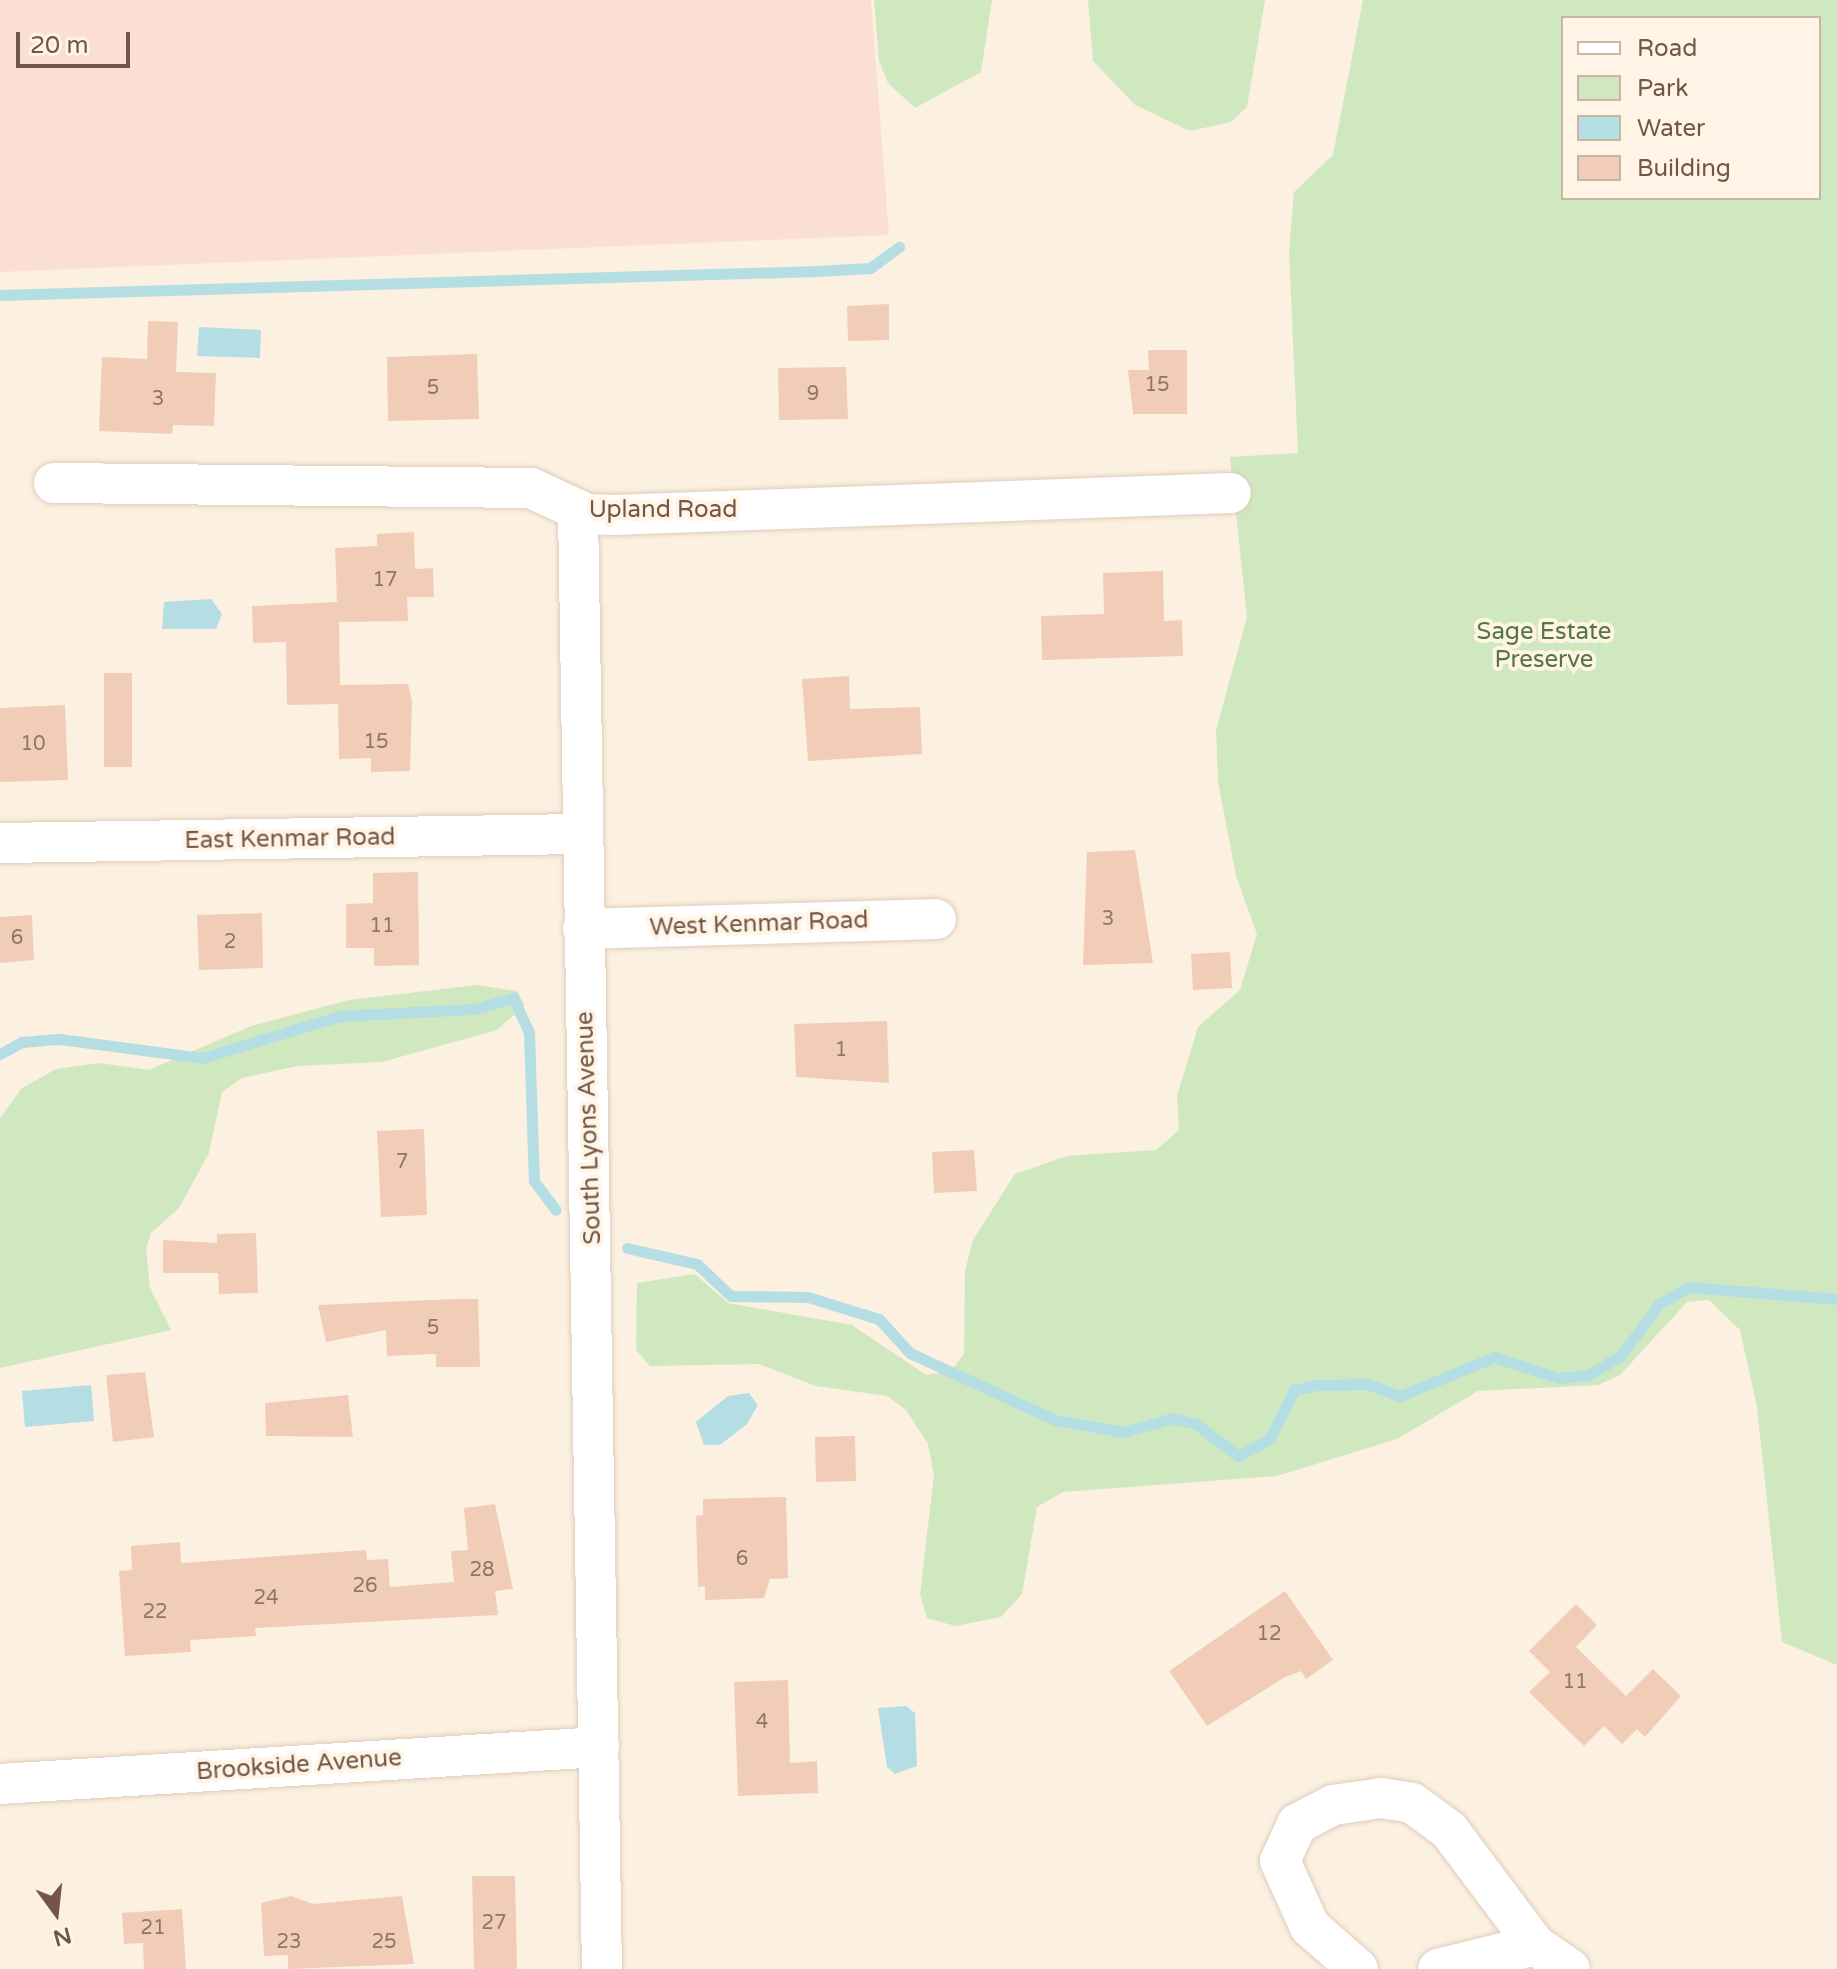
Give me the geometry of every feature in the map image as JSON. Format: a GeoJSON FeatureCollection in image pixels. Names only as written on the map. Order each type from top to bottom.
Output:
{"type":"FeatureCollection","features":[{"type":"Feature","properties":{"kind":"street","name":"Upland Road"},"geometry":{"type":"LineString","coordinates":[[54,483],[531,488],[578,510],[613,515],[1231,493]]}},
{"type":"Feature","properties":{"kind":"street","name":"South Lyons Avenue"},"geometry":{"type":"LineString","coordinates":[[578,510],[580,834],[602,1969]]}},
{"type":"Feature","properties":{"kind":"street","name":"East Kenmar Road"},"geometry":{"type":"LineString","coordinates":[[0,843],[580,834]]}},
{"type":"Feature","properties":{"kind":"street","name":"West Kenmar Road"},"geometry":{"type":"LineString","coordinates":[[583,929],[936,919]]}},
{"type":"Feature","properties":{"kind":"street","name":"Brookside Avenue"},"geometry":{"type":"LineString","coordinates":[[0,1784],[599,1747]]}},
{"type":"Feature","properties":{"kind":"street"},"geometry":{"type":"LineString","coordinates":[[1358,1969],[1310,1927],[1280,1861],[1297,1824],[1351,1800],[1402,1799],[1422,1808],[1476,1859],[1535,1945],[1570,1969]]}},
{"type":"Feature","properties":{"kind":"street"},"geometry":{"type":"LineString","coordinates":[[1438,1969],[1535,1945]]}},
{"type":"Feature","properties":{"kind":"shaded area"},"geometry":{"type":"Polygon","coordinates":[[[0,0],[871,0],[889,235],[0,272],[0,0]]]}},
{"type":"Feature","properties":{"kind":"green space"},"geometry":{"type":"Polygon","coordinates":[[[874,0],[992,0],[981,72],[915,108],[888,83],[879,61],[874,0]]]}},
{"type":"Feature","properties":{"kind":"green space"},"geometry":{"type":"Polygon","coordinates":[[[1088,0],[1265,0],[1247,107],[1231,122],[1190,131],[1135,105],[1093,61],[1088,0]]]}},
{"type":"Feature","properties":{"kind":"green space","name":"Sage Estate Preserve"},"geometry":{"type":"Polygon","coordinates":[[[1363,0],[1837,0],[1837,1665],[1782,1642],[1757,1407],[1740,1330],[1709,1300],[1687,1302],[1620,1375],[1598,1385],[1478,1391],[1397,1439],[1277,1476],[1063,1492],[1037,1507],[1022,1594],[1001,1617],[955,1626],[927,1618],[920,1594],[934,1475],[928,1444],[906,1410],[887,1396],[816,1386],[759,1364],[650,1366],[636,1350],[637,1283],[695,1274],[728,1303],[852,1325],[926,1375],[951,1371],[964,1354],[965,1271],[973,1240],[1015,1174],[1067,1156],[1156,1150],[1179,1130],[1177,1096],[1198,1027],[1240,990],[1257,934],[1236,876],[1218,782],[1216,730],[1247,617],[1230,457],[1298,453],[1289,251],[1294,192],[1333,155],[1363,0]]]}},
{"type":"Feature","properties":{"kind":"green space"},"geometry":{"type":"Polygon","coordinates":[[[477,985],[517,991],[525,1005],[497,1030],[382,1062],[297,1066],[242,1078],[222,1092],[209,1153],[179,1208],[151,1233],[146,1248],[150,1288],[171,1330],[0,1368],[0,1118],[22,1088],[56,1069],[99,1063],[149,1070],[251,1026],[349,1000],[477,985]]]}},
{"type":"Feature","properties":{"kind":"water"},"geometry":{"type":"Polygon","coordinates":[[[199,327],[261,330],[260,358],[197,356],[199,327]]]}},
{"type":"Feature","properties":{"kind":"water"},"geometry":{"type":"Polygon","coordinates":[[[211,599],[222,614],[216,629],[162,629],[164,602],[211,599]]]}},
{"type":"Feature","properties":{"kind":"water"},"geometry":{"type":"Polygon","coordinates":[[[91,1385],[94,1421],[25,1427],[22,1391],[91,1385]]]}},
{"type":"Feature","properties":{"kind":"water"},"geometry":{"type":"Polygon","coordinates":[[[749,1393],[758,1405],[747,1424],[720,1445],[704,1445],[696,1422],[728,1396],[749,1393]]]}},
{"type":"Feature","properties":{"kind":"water"},"geometry":{"type":"Polygon","coordinates":[[[906,1706],[915,1713],[917,1766],[895,1774],[887,1767],[878,1708],[906,1706]]]}},
{"type":"Feature","properties":{"kind":"building"},"geometry":{"type":"Polygon","coordinates":[[[889,304],[889,340],[848,341],[847,306],[889,304]]]}},
{"type":"Feature","properties":{"kind":"building"},"geometry":{"type":"Polygon","coordinates":[[[148,321],[178,322],[176,372],[216,373],[214,426],[173,425],[172,434],[99,431],[102,357],[147,359],[148,321]]]}},
{"type":"Feature","properties":{"kind":"building"},"geometry":{"type":"Polygon","coordinates":[[[1148,350],[1187,350],[1187,414],[1133,414],[1128,370],[1149,370],[1148,350]]]}},
{"type":"Feature","properties":{"kind":"building"},"geometry":{"type":"Polygon","coordinates":[[[477,354],[479,419],[388,421],[387,357],[477,354]]]}},
{"type":"Feature","properties":{"kind":"building"},"geometry":{"type":"Polygon","coordinates":[[[846,367],[848,419],[779,420],[778,368],[846,367]]]}},
{"type":"Feature","properties":{"kind":"building"},"geometry":{"type":"Polygon","coordinates":[[[414,532],[415,569],[433,568],[434,597],[407,597],[408,621],[339,622],[340,685],[408,684],[412,701],[410,771],[371,772],[371,758],[339,759],[338,704],[287,705],[286,642],[253,643],[252,606],[337,602],[335,548],[377,546],[377,534],[414,532]]]}},
{"type":"Feature","properties":{"kind":"building"},"geometry":{"type":"Polygon","coordinates":[[[1163,571],[1164,621],[1182,620],[1183,656],[1042,660],[1041,616],[1104,614],[1103,573],[1163,571]]]}},
{"type":"Feature","properties":{"kind":"building"},"geometry":{"type":"Polygon","coordinates":[[[104,673],[132,673],[132,767],[104,767],[104,673]]]}},
{"type":"Feature","properties":{"kind":"building"},"geometry":{"type":"Polygon","coordinates":[[[849,676],[850,709],[920,707],[922,754],[808,761],[802,679],[849,676]]]}},
{"type":"Feature","properties":{"kind":"building"},"geometry":{"type":"Polygon","coordinates":[[[65,705],[68,780],[0,782],[0,708],[65,705]]]}},
{"type":"Feature","properties":{"kind":"building"},"geometry":{"type":"Polygon","coordinates":[[[1135,850],[1153,963],[1083,965],[1087,852],[1135,850]]]}},
{"type":"Feature","properties":{"kind":"building"},"geometry":{"type":"Polygon","coordinates":[[[418,872],[419,965],[374,966],[374,948],[346,948],[346,904],[373,903],[373,873],[418,872]]]}},
{"type":"Feature","properties":{"kind":"building"},"geometry":{"type":"Polygon","coordinates":[[[262,913],[263,968],[199,970],[197,915],[262,913]]]}},
{"type":"Feature","properties":{"kind":"building"},"geometry":{"type":"Polygon","coordinates":[[[32,915],[34,960],[0,963],[0,917],[32,915]]]}},
{"type":"Feature","properties":{"kind":"building"},"geometry":{"type":"Polygon","coordinates":[[[1230,952],[1232,988],[1193,990],[1191,954],[1230,952]]]}},
{"type":"Feature","properties":{"kind":"building"},"geometry":{"type":"Polygon","coordinates":[[[887,1021],[889,1083],[796,1077],[794,1024],[887,1021]]]}},
{"type":"Feature","properties":{"kind":"building"},"geometry":{"type":"Polygon","coordinates":[[[424,1129],[427,1215],[381,1217],[377,1131],[424,1129]]]}},
{"type":"Feature","properties":{"kind":"building"},"geometry":{"type":"Polygon","coordinates":[[[974,1150],[977,1191],[934,1193],[932,1152],[974,1150]]]}},
{"type":"Feature","properties":{"kind":"building"},"geometry":{"type":"Polygon","coordinates":[[[256,1233],[258,1293],[219,1294],[218,1273],[163,1273],[163,1240],[217,1243],[217,1234],[256,1233]]]}},
{"type":"Feature","properties":{"kind":"building"},"geometry":{"type":"Polygon","coordinates":[[[478,1299],[480,1367],[436,1367],[436,1354],[387,1356],[386,1330],[326,1342],[318,1305],[478,1299]]]}},
{"type":"Feature","properties":{"kind":"building"},"geometry":{"type":"Polygon","coordinates":[[[145,1372],[154,1437],[113,1442],[106,1375],[145,1372]]]}},
{"type":"Feature","properties":{"kind":"building"},"geometry":{"type":"Polygon","coordinates":[[[348,1395],[353,1437],[266,1436],[265,1403],[348,1395]]]}},
{"type":"Feature","properties":{"kind":"building"},"geometry":{"type":"Polygon","coordinates":[[[855,1436],[856,1481],[816,1482],[815,1437],[855,1436]]]}},
{"type":"Feature","properties":{"kind":"building"},"geometry":{"type":"Polygon","coordinates":[[[786,1497],[788,1578],[770,1579],[764,1598],[705,1600],[705,1586],[698,1587],[696,1516],[703,1515],[703,1499],[786,1497]]]}},
{"type":"Feature","properties":{"kind":"building"},"geometry":{"type":"Polygon","coordinates":[[[495,1504],[513,1589],[495,1591],[498,1615],[255,1628],[256,1636],[190,1640],[191,1652],[125,1656],[119,1571],[132,1570],[131,1546],[180,1542],[181,1563],[366,1550],[367,1560],[388,1559],[390,1587],[454,1582],[451,1551],[468,1550],[464,1508],[495,1504]]]}},
{"type":"Feature","properties":{"kind":"building"},"geometry":{"type":"Polygon","coordinates":[[[1285,1591],[1333,1660],[1306,1679],[1301,1671],[1285,1677],[1207,1726],[1169,1671],[1285,1591]]]}},
{"type":"Feature","properties":{"kind":"building"},"geometry":{"type":"Polygon","coordinates":[[[1576,1604],[1597,1625],[1576,1647],[1626,1696],[1653,1669],[1681,1696],[1645,1737],[1637,1729],[1622,1744],[1604,1726],[1584,1746],[1529,1692],[1550,1672],[1529,1651],[1576,1604]]]}},
{"type":"Feature","properties":{"kind":"building"},"geometry":{"type":"Polygon","coordinates":[[[788,1680],[790,1763],[817,1761],[818,1793],[738,1796],[734,1682],[788,1680]]]}},
{"type":"Feature","properties":{"kind":"building"},"geometry":{"type":"Polygon","coordinates":[[[472,1876],[515,1876],[517,1969],[474,1969],[472,1876]]]}},
{"type":"Feature","properties":{"kind":"building"},"geometry":{"type":"Polygon","coordinates":[[[291,1896],[313,1904],[402,1896],[414,1964],[288,1969],[288,1955],[264,1956],[261,1903],[291,1896]]]}},
{"type":"Feature","properties":{"kind":"building"},"geometry":{"type":"Polygon","coordinates":[[[182,1909],[186,1969],[144,1969],[143,1943],[124,1944],[122,1913],[182,1909]]]}},
{"type":"Feature","properties":{"kind":"waterway"},"geometry":{"type":"LineString","coordinates":[[0,295],[817,271],[870,268],[899,247]]}},
{"type":"Feature","properties":{"kind":"waterway"},"geometry":{"type":"LineString","coordinates":[[0,1054],[22,1042],[60,1039],[202,1058],[339,1016],[474,1009],[513,998],[529,1033],[534,1181],[556,1210]]}},
{"type":"Feature","properties":{"kind":"waterway"},"geometry":{"type":"LineString","coordinates":[[627,1248],[697,1264],[731,1296],[808,1297],[879,1319],[910,1353],[1055,1420],[1124,1432],[1173,1418],[1196,1424],[1238,1456],[1270,1438],[1294,1390],[1315,1385],[1368,1384],[1400,1396],[1494,1357],[1559,1378],[1589,1375],[1622,1354],[1659,1304],[1688,1287],[1837,1299]]}}]}
